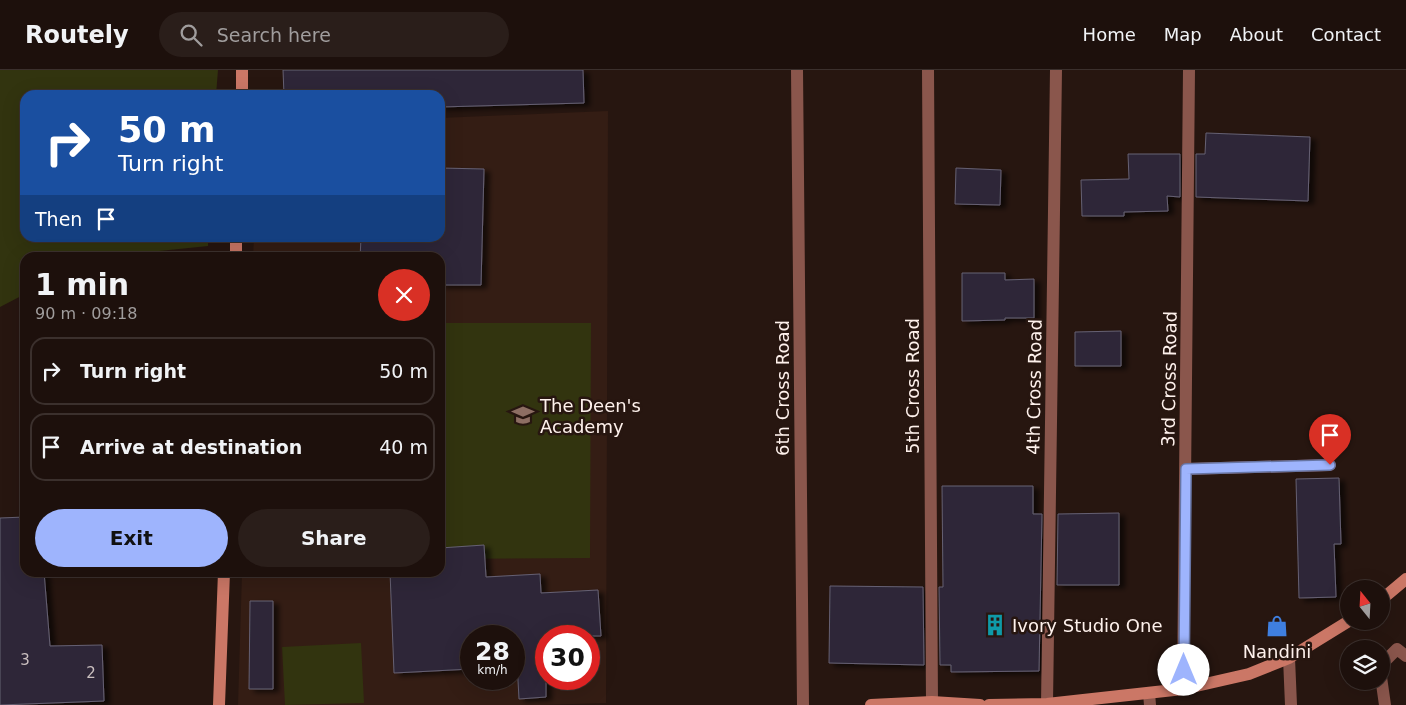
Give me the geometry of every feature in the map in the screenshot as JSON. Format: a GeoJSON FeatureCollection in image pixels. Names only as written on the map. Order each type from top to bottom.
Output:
{"type":"FeatureCollection","features":[{"type":"Feature","properties":{"kind":"street"},"geometry":{"type":"LineString","coordinates":[[242,70],[242,90]]}},
{"type":"Feature","properties":{"kind":"street","name":"6th Cross Road"},"geometry":{"type":"LineString","coordinates":[[797,70],[803,705]]}},
{"type":"Feature","properties":{"kind":"street","name":"5th Cross Road"},"geometry":{"type":"LineString","coordinates":[[928,70],[932,702]]}},
{"type":"Feature","properties":{"kind":"street","name":"4th Cross Road"},"geometry":{"type":"LineString","coordinates":[[1047,704],[1056,70]]}},
{"type":"Feature","properties":{"kind":"street","name":"3rd Cross Road"},"geometry":{"type":"LineString","coordinates":[[1183,689],[1189,70]]}},
{"type":"Feature","properties":{"kind":"street"},"geometry":{"type":"LineString","coordinates":[[1186,469],[1330,465]]}},
{"type":"Feature","properties":{"kind":"street"},"geometry":{"type":"LineString","coordinates":[[219,705],[224,577]]}},
{"type":"Feature","properties":{"kind":"street"},"geometry":{"type":"LineString","coordinates":[[1390,592],[1406,579]]}},
{"type":"Feature","properties":{"kind":"street"},"geometry":{"type":"LineString","coordinates":[[989,705],[1150,699],[1183,689],[1249,674],[1289,658],[1340,627]]}},
{"type":"Feature","properties":{"kind":"street"},"geometry":{"type":"LineString","coordinates":[[1390,656],[1397,649],[1406,656]]}},
{"type":"Feature","properties":{"kind":"street"},"geometry":{"type":"LineString","coordinates":[[1289,658],[1291,705]]}},
{"type":"Feature","properties":{"kind":"street"},"geometry":{"type":"LineString","coordinates":[[1382,690],[1384,705]]}},
{"type":"Feature","properties":{"kind":"street"},"geometry":{"type":"LineString","coordinates":[[871,705],[932,702],[980,705]]}},
{"type":"Feature","properties":{"kind":"shaded area","name":"The Deen's Academy"},"geometry":{"type":"Polygon","coordinates":[[[608,111],[606,703],[541,705],[238,705],[242,577],[445,577],[445,252],[253,252],[254,242],[445,242],[445,118],[608,111]]]}},
{"type":"Feature","properties":{"kind":"green space"},"geometry":{"type":"Polygon","coordinates":[[[0,70],[218,70],[216,90],[20,90],[20,242],[208,242],[208,246],[150,252],[20,252],[20,297],[0,307],[0,70]]]}},
{"type":"Feature","properties":{"kind":"green space"},"geometry":{"type":"Polygon","coordinates":[[[445,323],[591,323],[590,558],[445,559],[445,323]]]}},
{"type":"Feature","properties":{"kind":"green space"},"geometry":{"type":"Polygon","coordinates":[[[361,643],[364,703],[285,705],[282,647],[361,643]]]}},
{"type":"Feature","properties":{"kind":"building"},"geometry":{"type":"Polygon","coordinates":[[[283,70],[583,70],[584,103],[445,107],[445,90],[284,90],[283,70]]]}},
{"type":"Feature","properties":{"kind":"building"},"geometry":{"type":"Polygon","coordinates":[[[1206,133],[1310,137],[1308,201],[1196,197],[1196,154],[1205,154],[1206,133]]]}},
{"type":"Feature","properties":{"kind":"building"},"geometry":{"type":"Polygon","coordinates":[[[1128,154],[1180,154],[1180,197],[1167,196],[1168,211],[1124,212],[1124,216],[1082,216],[1081,180],[1129,179],[1128,154]]]}},
{"type":"Feature","properties":{"kind":"building"},"geometry":{"type":"Polygon","coordinates":[[[445,168],[484,169],[481,285],[445,285],[445,252],[360,252],[361,242],[445,242],[445,168]]]}},
{"type":"Feature","properties":{"kind":"building"},"geometry":{"type":"Polygon","coordinates":[[[956,168],[1001,170],[1000,205],[955,204],[956,168]]]}},
{"type":"Feature","properties":{"kind":"building"},"geometry":{"type":"Polygon","coordinates":[[[962,273],[1005,273],[1005,280],[1034,279],[1034,318],[962,321],[962,273]]]}},
{"type":"Feature","properties":{"kind":"building"},"geometry":{"type":"Polygon","coordinates":[[[1121,331],[1121,366],[1075,366],[1075,332],[1121,331]]]}},
{"type":"Feature","properties":{"kind":"building"},"geometry":{"type":"Polygon","coordinates":[[[1339,478],[1341,544],[1334,544],[1336,597],[1299,598],[1296,479],[1339,478]]]}},
{"type":"Feature","properties":{"kind":"building"},"geometry":{"type":"Polygon","coordinates":[[[942,486],[1033,486],[1033,514],[1042,514],[1039,671],[951,672],[951,665],[940,665],[939,587],[943,587],[942,486]]]}},
{"type":"Feature","properties":{"kind":"building"},"geometry":{"type":"Polygon","coordinates":[[[1119,513],[1119,585],[1057,585],[1058,514],[1119,513]]]}},
{"type":"Feature","properties":{"kind":"building"},"geometry":{"type":"Polygon","coordinates":[[[20,517],[20,577],[44,577],[50,646],[102,645],[104,701],[0,705],[0,518],[20,517]]]}},
{"type":"Feature","properties":{"kind":"building"},"geometry":{"type":"Polygon","coordinates":[[[484,545],[486,577],[540,574],[541,593],[598,590],[601,636],[600,625],[535,625],[535,690],[546,690],[546,697],[519,699],[519,690],[525,690],[525,625],[460,625],[460,670],[394,673],[390,577],[445,577],[445,548],[484,545]]]}},
{"type":"Feature","properties":{"kind":"building"},"geometry":{"type":"Polygon","coordinates":[[[830,586],[923,587],[924,665],[829,663],[830,586]]]}},
{"type":"Feature","properties":{"kind":"building"},"geometry":{"type":"Polygon","coordinates":[[[250,601],[273,601],[273,689],[249,689],[250,601]]]}},
{"type":"Feature","properties":{"kind":"place","name":"The Deen's Academy"},"geometry":{"type":"Point","coordinates":[523,415]}},
{"type":"Feature","properties":{"kind":"place","name":"Ivory Studio One"},"geometry":{"type":"Point","coordinates":[995,625]}},
{"type":"Feature","properties":{"kind":"place","name":"Nandini"},"geometry":{"type":"Point","coordinates":[1277,626]}},
{"type":"Feature","properties":{"kind":"route"},"geometry":{"type":"LineString","coordinates":[[1184,670],[1186,469],[1330,465]]}}]}
